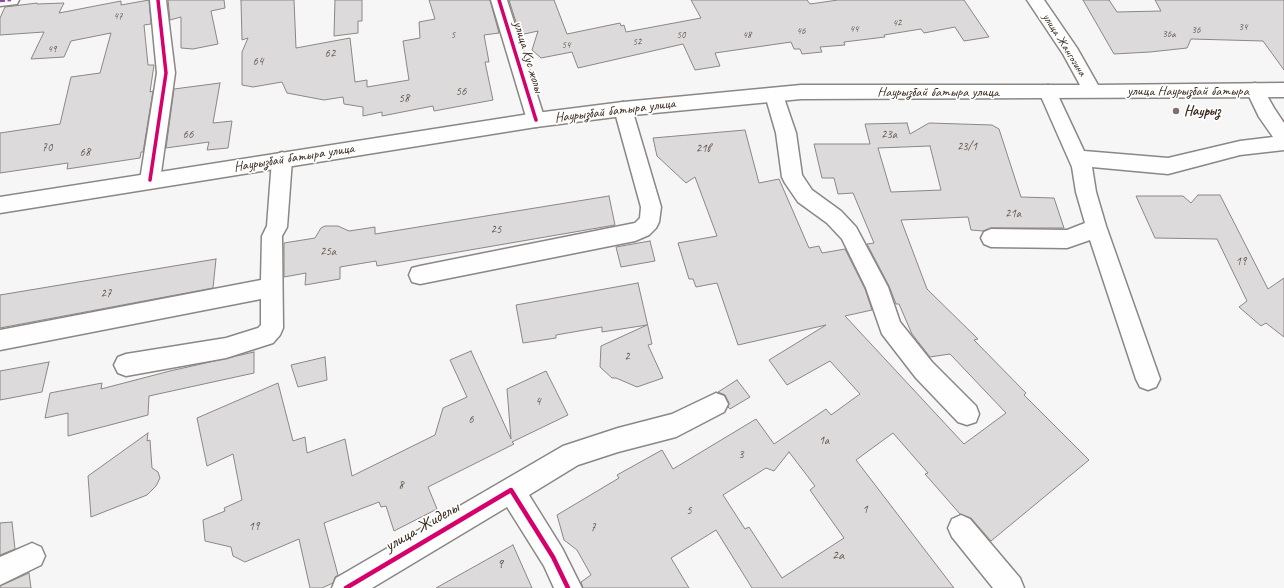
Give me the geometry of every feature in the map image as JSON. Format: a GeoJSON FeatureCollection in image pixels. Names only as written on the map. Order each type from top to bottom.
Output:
{"type":"FeatureCollection","features":[{"type":"Feature","properties":{"kind":"main road"},"geometry":{"type":"LineString","coordinates":[[0,1],[11,0]]}},
{"type":"Feature","properties":{"kind":"main road"},"geometry":{"type":"LineString","coordinates":[[150,180],[166,74],[160,36],[158,0]]}},
{"type":"Feature","properties":{"kind":"main road","name":"улица Кус жолы"},"geometry":{"type":"LineString","coordinates":[[499,0],[536,120]]}},
{"type":"Feature","properties":{"kind":"main road","name":"улица Жангозина"},"geometry":{"type":"LineString","coordinates":[[1035,0],[1071,52],[1092,91]]}},
{"type":"Feature","properties":{"kind":"main road"},"geometry":{"type":"LineString","coordinates":[[1255,90],[1266,112],[1284,138]]}},
{"type":"Feature","properties":{"kind":"main road","name":"улица Наурызбай батыра"},"geometry":{"type":"LineString","coordinates":[[1092,91],[1284,90]]}},
{"type":"Feature","properties":{"kind":"main road","name":"Наурызбай батыра улица"},"geometry":{"type":"LineString","coordinates":[[0,205],[536,120],[623,109],[801,92],[1092,91]]}},
{"type":"Feature","properties":{"kind":"main road"},"geometry":{"type":"LineString","coordinates":[[1048,92],[1082,167],[1086,192],[1096,226],[1148,379]]}},
{"type":"Feature","properties":{"kind":"main road"},"geometry":{"type":"LineString","coordinates":[[774,94],[786,133],[792,177],[805,196],[834,217],[849,233],[877,287],[890,327],[924,370],[967,414]]}},
{"type":"Feature","properties":{"kind":"main road"},"geometry":{"type":"LineString","coordinates":[[420,275],[635,232],[642,229],[649,222],[651,216],[650,207],[623,109]]}},
{"type":"Feature","properties":{"kind":"main road"},"geometry":{"type":"LineString","coordinates":[[1078,158],[1168,166],[1240,148],[1284,142]]}},
{"type":"Feature","properties":{"kind":"main road"},"geometry":{"type":"LineString","coordinates":[[126,365],[226,348],[265,336],[272,328],[272,236],[277,227],[282,160]]}},
{"type":"Feature","properties":{"kind":"main road"},"geometry":{"type":"LineString","coordinates":[[991,238],[1067,238],[1089,232],[1096,226]]}},
{"type":"Feature","properties":{"kind":"main road"},"geometry":{"type":"LineString","coordinates":[[0,340],[272,287]]}},
{"type":"Feature","properties":{"kind":"main road","name":"улица Жиделы"},"geometry":{"type":"LineString","coordinates":[[346,588],[572,455],[618,440],[676,425],[716,404]]}},
{"type":"Feature","properties":{"kind":"main road"},"geometry":{"type":"LineString","coordinates":[[511,490],[553,557],[568,588]]}},
{"type":"Feature","properties":{"kind":"main road"},"geometry":{"type":"LineString","coordinates":[[961,528],[1010,588]]}},
{"type":"Feature","properties":{"kind":"main road"},"geometry":{"type":"LineString","coordinates":[[0,571],[32,556]]}},
{"type":"Feature","properties":{"kind":"building"},"geometry":{"type":"Polygon","coordinates":[[[149,0],[151,24],[144,25],[148,65],[154,65],[150,92],[153,91],[143,152],[141,152],[140,158],[67,169],[68,163],[0,173],[0,133],[60,124],[71,77],[100,73],[111,33],[71,41],[64,57],[31,59],[44,32],[0,35],[0,18],[5,7],[37,3],[64,3],[59,13],[121,1],[121,5],[149,0]]]}},
{"type":"Feature","properties":{"kind":"building"},"geometry":{"type":"Polygon","coordinates":[[[168,0],[224,0],[225,8],[211,11],[218,44],[193,49],[181,48],[181,17],[170,20],[168,0]]]}},
{"type":"Feature","properties":{"kind":"building"},"geometry":{"type":"Polygon","coordinates":[[[241,0],[294,0],[296,48],[350,38],[355,82],[367,80],[367,87],[409,80],[403,41],[420,38],[419,22],[435,19],[429,0],[490,0],[499,33],[484,35],[489,62],[485,62],[493,100],[434,111],[433,106],[382,116],[382,112],[363,116],[363,107],[344,104],[343,97],[324,100],[287,93],[282,82],[253,87],[242,85],[242,52],[248,38],[242,40],[241,0]]]}},
{"type":"Feature","properties":{"kind":"building"},"geometry":{"type":"Polygon","coordinates":[[[335,0],[362,0],[362,21],[358,21],[358,33],[334,36],[335,0]]]}},
{"type":"Feature","properties":{"kind":"building"},"geometry":{"type":"Polygon","coordinates":[[[509,0],[554,0],[567,34],[620,23],[621,26],[624,25],[626,32],[701,18],[691,0],[807,0],[810,4],[838,0],[964,0],[989,37],[964,41],[955,27],[924,33],[921,29],[884,35],[885,37],[844,42],[845,45],[820,47],[822,52],[802,54],[800,49],[794,49],[791,42],[715,53],[720,66],[695,70],[683,44],[578,68],[572,52],[541,58],[532,50],[538,31],[520,35],[509,0]]]}},
{"type":"Feature","properties":{"kind":"building"},"geometry":{"type":"Polygon","coordinates":[[[1083,0],[1109,0],[1117,12],[1161,11],[1155,0],[1284,0],[1284,70],[1263,41],[1191,39],[1187,48],[1114,54],[1083,0]]]}},
{"type":"Feature","properties":{"kind":"building"},"geometry":{"type":"Polygon","coordinates":[[[220,83],[213,123],[232,121],[228,148],[207,150],[209,142],[166,148],[174,89],[220,83]]]}},
{"type":"Feature","properties":{"kind":"building"},"geometry":{"type":"Polygon","coordinates":[[[907,123],[910,134],[929,123],[992,125],[999,129],[1021,197],[1054,198],[1064,228],[991,228],[983,231],[971,230],[968,217],[901,220],[927,289],[978,339],[974,340],[1026,393],[1024,395],[1089,460],[991,541],[971,518],[960,514],[925,474],[928,473],[893,433],[856,460],[954,588],[752,588],[716,530],[671,558],[689,588],[583,588],[581,582],[591,575],[577,550],[564,540],[557,515],[619,478],[617,475],[662,450],[673,469],[756,419],[774,444],[826,409],[831,415],[860,394],[830,361],[787,385],[769,360],[826,325],[738,345],[717,283],[696,287],[693,279],[689,279],[678,243],[717,236],[695,177],[686,183],[657,156],[653,138],[745,130],[759,183],[779,179],[809,248],[819,246],[822,253],[845,249],[865,289],[872,310],[845,316],[964,444],[1006,413],[950,354],[930,357],[912,334],[899,304],[896,304],[889,286],[867,244],[874,243],[853,193],[838,194],[834,178],[822,178],[814,144],[870,144],[865,124],[907,123]],[[930,146],[878,148],[891,192],[941,190],[930,146]],[[789,452],[774,471],[766,468],[723,495],[745,529],[749,527],[782,578],[844,538],[810,490],[815,486],[789,452]]]}},
{"type":"Feature","properties":{"kind":"building"},"geometry":{"type":"Polygon","coordinates":[[[1198,195],[1220,195],[1268,289],[1284,278],[1284,337],[1266,323],[1261,326],[1239,307],[1247,301],[1217,239],[1155,238],[1136,196],[1183,196],[1191,203],[1198,195]]]}},
{"type":"Feature","properties":{"kind":"building"},"geometry":{"type":"Polygon","coordinates":[[[609,196],[615,225],[377,266],[376,261],[340,267],[340,279],[305,285],[306,273],[284,277],[284,243],[315,238],[321,228],[325,226],[338,226],[349,231],[375,227],[375,234],[609,196]]]}},
{"type":"Feature","properties":{"kind":"building"},"geometry":{"type":"Polygon","coordinates":[[[650,241],[655,261],[621,267],[616,247],[650,241]]]}},
{"type":"Feature","properties":{"kind":"building"},"geometry":{"type":"Polygon","coordinates":[[[216,259],[213,288],[0,328],[0,295],[216,259]]]}},
{"type":"Feature","properties":{"kind":"building"},"geometry":{"type":"Polygon","coordinates":[[[638,283],[652,344],[648,345],[663,378],[637,387],[616,378],[612,378],[600,367],[601,346],[647,325],[602,332],[602,327],[556,335],[556,338],[523,343],[516,305],[638,283]]]}},
{"type":"Feature","properties":{"kind":"building"},"geometry":{"type":"Polygon","coordinates":[[[471,351],[511,439],[507,389],[546,371],[568,415],[512,442],[514,444],[428,487],[437,509],[394,531],[386,506],[381,507],[379,502],[324,523],[338,575],[335,577],[333,583],[322,588],[310,588],[299,539],[245,562],[233,556],[231,547],[205,541],[203,520],[225,511],[224,508],[242,500],[233,454],[207,466],[197,418],[278,383],[293,441],[305,437],[307,453],[345,439],[352,476],[435,435],[443,408],[467,397],[450,360],[471,351]]]}},
{"type":"Feature","properties":{"kind":"building"},"geometry":{"type":"Polygon","coordinates":[[[254,352],[254,373],[149,396],[148,415],[68,436],[68,413],[45,418],[50,393],[102,383],[101,389],[170,371],[254,352]]]}},
{"type":"Feature","properties":{"kind":"building"},"geometry":{"type":"Polygon","coordinates":[[[325,357],[327,380],[298,387],[291,365],[325,357]]]}},
{"type":"Feature","properties":{"kind":"building"},"geometry":{"type":"Polygon","coordinates":[[[49,362],[42,392],[0,400],[0,371],[49,362]]]}},
{"type":"Feature","properties":{"kind":"building"},"geometry":{"type":"Polygon","coordinates":[[[737,380],[750,397],[730,409],[728,407],[729,403],[725,395],[718,392],[737,380]]]}},
{"type":"Feature","properties":{"kind":"building"},"geometry":{"type":"Polygon","coordinates":[[[148,433],[147,441],[150,440],[152,468],[158,472],[160,478],[156,486],[147,495],[91,517],[88,476],[148,433]]]}},
{"type":"Feature","properties":{"kind":"building"},"geometry":{"type":"Polygon","coordinates":[[[12,522],[15,549],[0,555],[0,523],[12,522]]]}},
{"type":"Feature","properties":{"kind":"building"},"geometry":{"type":"Polygon","coordinates":[[[513,545],[532,588],[436,588],[513,545]]]}},
{"type":"Feature","properties":{"kind":"building"},"geometry":{"type":"Polygon","coordinates":[[[29,573],[31,588],[0,588],[0,586],[29,573]]]}},
{"type":"Feature","properties":{"kind":"marked path"},"geometry":{"type":"LineString","coordinates":[[0,1],[11,0]]}},
{"type":"Feature","properties":{"kind":"cycle path"},"geometry":{"type":"LineString","coordinates":[[150,180],[166,73],[158,0]]}},
{"type":"Feature","properties":{"kind":"cycle path"},"geometry":{"type":"LineString","coordinates":[[499,0],[536,120]]}},
{"type":"Feature","properties":{"kind":"cycle path"},"geometry":{"type":"LineString","coordinates":[[346,588],[511,490],[553,557],[568,588]]}},
{"type":"Feature","properties":{"kind":"place","name":"Наурыз"},"geometry":{"type":"Point","coordinates":[1176,111]}}]}
